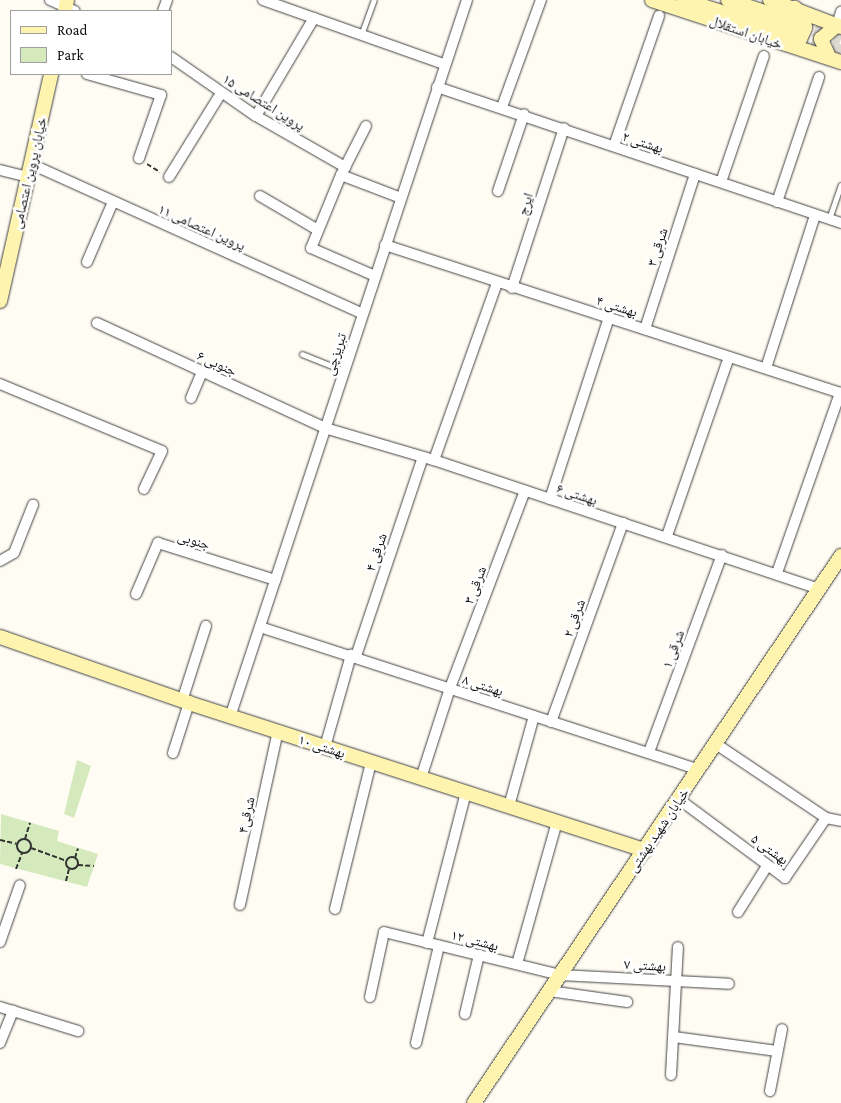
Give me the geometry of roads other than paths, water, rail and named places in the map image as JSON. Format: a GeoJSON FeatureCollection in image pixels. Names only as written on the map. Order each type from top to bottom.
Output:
{"type":"FeatureCollection","features":[{"type":"Feature","properties":{"kind":"main road","name":"خیابان استقلال"},"geometry":{"type":"LineString","coordinates":[[652,0],[835,60]]}},
{"type":"Feature","properties":{"kind":"main road"},"geometry":{"type":"LineString","coordinates":[[683,0],[793,28],[728,0]]}},
{"type":"Feature","properties":{"kind":"main road"},"geometry":{"type":"LineString","coordinates":[[770,0],[840,21]]}},
{"type":"Feature","properties":{"kind":"main road"},"geometry":{"type":"LineString","coordinates":[[780,43],[796,42],[804,34],[804,18],[792,7]]}},
{"type":"Feature","properties":{"kind":"main road"},"geometry":{"type":"LineString","coordinates":[[835,60],[821,39],[840,21]]}},
{"type":"Feature","properties":{"kind":"main road","name":"خیابان پروین اعتصامی"},"geometry":{"type":"LineString","coordinates":[[0,300],[4,262],[29,171],[51,75]]}},
{"type":"Feature","properties":{"kind":"main road","name":"خیابان شهید بهشتی"},"geometry":{"type":"LineString","coordinates":[[474,1103],[680,800],[841,556]]}},
{"type":"Feature","properties":{"kind":"main road","name":"بهشتی ۱۰"},"geometry":{"type":"LineString","coordinates":[[0,637],[186,702],[645,850]]}},
{"type":"Feature","properties":{"kind":"street"},"geometry":{"type":"LineString","coordinates":[[50,0],[68,7]]}},
{"type":"Feature","properties":{"kind":"street"},"geometry":{"type":"LineString","coordinates":[[263,0],[444,64]]}},
{"type":"Feature","properties":{"kind":"street","name":"تبریزچی"},"geometry":{"type":"LineString","coordinates":[[230,716],[444,64],[467,0]]}},
{"type":"Feature","properties":{"kind":"street"},"geometry":{"type":"LineString","coordinates":[[502,107],[541,0]]}},
{"type":"Feature","properties":{"kind":"street"},"geometry":{"type":"LineString","coordinates":[[614,146],[660,16]]}},
{"type":"Feature","properties":{"kind":"street"},"geometry":{"type":"LineString","coordinates":[[256,116],[314,18]]}},
{"type":"Feature","properties":{"kind":"street"},"geometry":{"type":"LineString","coordinates":[[721,182],[764,56]]}},
{"type":"Feature","properties":{"kind":"street","name":"پروین اعتصامی ۱۵"},"geometry":{"type":"LineString","coordinates":[[172,58],[221,93],[343,171]]}},
{"type":"Feature","properties":{"kind":"street"},"geometry":{"type":"LineString","coordinates":[[91,75],[161,95],[139,158]]}},
{"type":"Feature","properties":{"kind":"street"},"geometry":{"type":"LineString","coordinates":[[777,202],[819,77]]}},
{"type":"Feature","properties":{"kind":"street","name":"بهشتی ۲"},"geometry":{"type":"LineString","coordinates":[[437,87],[524,114],[841,223]]}},
{"type":"Feature","properties":{"kind":"street"},"geometry":{"type":"LineString","coordinates":[[169,178],[221,93]]}},
{"type":"Feature","properties":{"kind":"street"},"geometry":{"type":"LineString","coordinates":[[498,191],[524,114]]}},
{"type":"Feature","properties":{"kind":"street"},"geometry":{"type":"LineString","coordinates":[[366,126],[343,171],[311,248],[375,276]]}},
{"type":"Feature","properties":{"kind":"street","name":"ایرج"},"geometry":{"type":"LineString","coordinates":[[512,288],[564,128]]}},
{"type":"Feature","properties":{"kind":"street","name":"پروین اعتصامی ۱۱"},"geometry":{"type":"LineString","coordinates":[[0,170],[29,171],[113,202],[363,314]]}},
{"type":"Feature","properties":{"kind":"street"},"geometry":{"type":"LineString","coordinates":[[343,171],[401,198]]}},
{"type":"Feature","properties":{"kind":"street","name":"۳ شرقی"},"geometry":{"type":"LineString","coordinates":[[645,329],[695,174]]}},
{"type":"Feature","properties":{"kind":"street"},"geometry":{"type":"LineString","coordinates":[[260,196],[318,230]]}},
{"type":"Feature","properties":{"kind":"street"},"geometry":{"type":"LineString","coordinates":[[86,262],[113,202]]}},
{"type":"Feature","properties":{"kind":"street"},"geometry":{"type":"LineString","coordinates":[[766,368],[815,215]]}},
{"type":"Feature","properties":{"kind":"street","name":"بهشتی ۴"},"geometry":{"type":"LineString","coordinates":[[385,246],[840,393]]}},
{"type":"Feature","properties":{"kind":"street"},"geometry":{"type":"LineString","coordinates":[[434,460],[497,283]]}},
{"type":"Feature","properties":{"kind":"street"},"geometry":{"type":"LineString","coordinates":[[550,499],[609,317]]}},
{"type":"Feature","properties":{"kind":"street","name":"جنوبی ۶"},"geometry":{"type":"LineString","coordinates":[[97,323],[325,428]]}},
{"type":"Feature","properties":{"kind":"street"},"geometry":{"type":"LineString","coordinates":[[667,536],[729,357]]}},
{"type":"Feature","properties":{"kind":"street"},"geometry":{"type":"LineString","coordinates":[[191,398],[202,372]]}},
{"type":"Feature","properties":{"kind":"street"},"geometry":{"type":"LineString","coordinates":[[0,384],[162,451],[144,489]]}},
{"type":"Feature","properties":{"kind":"street"},"geometry":{"type":"LineString","coordinates":[[777,573],[840,393]]}},
{"type":"Feature","properties":{"kind":"street","name":"بهشتی ۶"},"geometry":{"type":"LineString","coordinates":[[325,428],[434,460],[667,536],[819,589]]}},
{"type":"Feature","properties":{"kind":"street","name":"شرقی ۴"},"geometry":{"type":"LineString","coordinates":[[326,747],[354,656],[423,457]]}},
{"type":"Feature","properties":{"kind":"street","name":"شرقی ۳"},"geometry":{"type":"LineString","coordinates":[[421,778],[450,688],[525,491]]}},
{"type":"Feature","properties":{"kind":"street"},"geometry":{"type":"LineString","coordinates":[[0,562],[14,553],[33,505]]}},
{"type":"Feature","properties":{"kind":"street","name":"شرقی ۲"},"geometry":{"type":"LineString","coordinates":[[551,722],[623,523]]}},
{"type":"Feature","properties":{"kind":"street","name":"جنوبی"},"geometry":{"type":"LineString","coordinates":[[136,594],[158,542],[275,580]]}},
{"type":"Feature","properties":{"kind":"street","name":"شرقی ۱"},"geometry":{"type":"LineString","coordinates":[[650,752],[722,555]]}},
{"type":"Feature","properties":{"kind":"street"},"geometry":{"type":"LineString","coordinates":[[173,753],[206,626]]}},
{"type":"Feature","properties":{"kind":"street","name":"بهشتی ۸"},"geometry":{"type":"LineString","coordinates":[[260,627],[354,656],[551,722],[650,752],[698,770]]}},
{"type":"Feature","properties":{"kind":"street"},"geometry":{"type":"LineString","coordinates":[[509,806],[534,716]]}},
{"type":"Feature","properties":{"kind":"street","name":"شرقی۴"},"geometry":{"type":"LineString","coordinates":[[240,905],[278,731]]}},
{"type":"Feature","properties":{"kind":"street"},"geometry":{"type":"LineString","coordinates":[[716,744],[826,818],[841,820]]}},
{"type":"Feature","properties":{"kind":"street"},"geometry":{"type":"LineString","coordinates":[[335,910],[371,762]]}},
{"type":"Feature","properties":{"kind":"street"},"geometry":{"type":"LineString","coordinates":[[427,943],[466,792]]}},
{"type":"Feature","properties":{"kind":"street","name":"بهشتی ۵"},"geometry":{"type":"LineString","coordinates":[[680,800],[785,878],[826,818]]}},
{"type":"Feature","properties":{"kind":"street"},"geometry":{"type":"LineString","coordinates":[[517,964],[557,822]]}},
{"type":"Feature","properties":{"kind":"street"},"geometry":{"type":"LineString","coordinates":[[738,912],[767,866]]}},
{"type":"Feature","properties":{"kind":"street"},"geometry":{"type":"LineString","coordinates":[[0,942],[20,885]]}},
{"type":"Feature","properties":{"kind":"street","name":"بهشتی ۱۲"},"geometry":{"type":"LineString","coordinates":[[370,997],[384,932],[560,975]]}},
{"type":"Feature","properties":{"kind":"street"},"geometry":{"type":"LineString","coordinates":[[416,1044],[439,946]]}},
{"type":"Feature","properties":{"kind":"street"},"geometry":{"type":"LineString","coordinates":[[671,1074],[678,981],[678,947]]}},
{"type":"Feature","properties":{"kind":"street"},"geometry":{"type":"LineString","coordinates":[[465,1014],[479,955]]}},
{"type":"Feature","properties":{"kind":"street","name":"بهشتی ۷"},"geometry":{"type":"LineString","coordinates":[[560,975],[729,984]]}},
{"type":"Feature","properties":{"kind":"street"},"geometry":{"type":"LineString","coordinates":[[549,991],[626,1002]]}},
{"type":"Feature","properties":{"kind":"street"},"geometry":{"type":"LineString","coordinates":[[0,1007],[78,1031]]}},
{"type":"Feature","properties":{"kind":"street"},"geometry":{"type":"LineString","coordinates":[[0,1043],[13,1011]]}},
{"type":"Feature","properties":{"kind":"street"},"geometry":{"type":"LineString","coordinates":[[770,1091],[782,1028]]}},
{"type":"Feature","properties":{"kind":"street"},"geometry":{"type":"LineString","coordinates":[[674,1037],[777,1051]]}},
{"type":"Feature","properties":{"kind":"lane"},"geometry":{"type":"LineString","coordinates":[[361,35],[374,0]]}},
{"type":"Feature","properties":{"kind":"lane"},"geometry":{"type":"LineString","coordinates":[[828,219],[841,185]]}},
{"type":"Feature","properties":{"kind":"lane"},"geometry":{"type":"LineString","coordinates":[[302,354],[344,371]]}},
{"type":"Feature","properties":{"kind":"tunnel"},"geometry":{"type":"LineString","coordinates":[[795,22],[841,39]]}},
{"type":"Feature","properties":{"kind":"tunnel"},"geometry":{"type":"LineString","coordinates":[[792,34],[841,52]]}}]}
